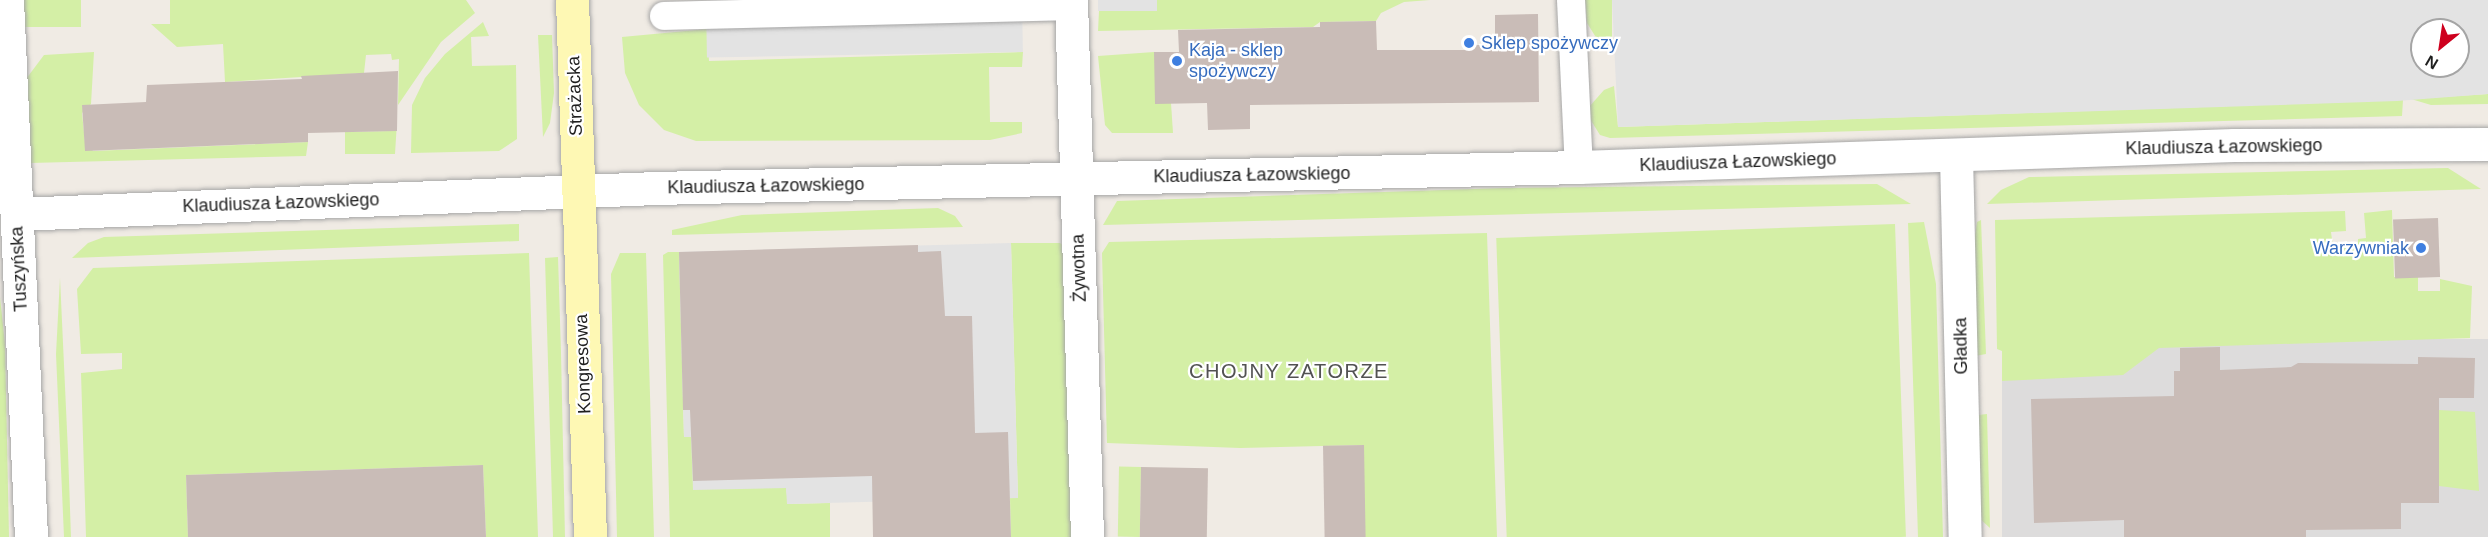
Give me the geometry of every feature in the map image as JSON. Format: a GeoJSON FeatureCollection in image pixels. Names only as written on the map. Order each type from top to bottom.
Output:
{"type":"FeatureCollection","features":[{"type":"Feature","properties":{"kind":"street","name":"Tuszyńska"},"geometry":{"type":"LineString","coordinates":[[7,0],[31,537]]}},
{"type":"Feature","properties":{"kind":"street","name":"Strażacka"},"geometry":{"type":"LineString","coordinates":[[572,0],[578,191]]}},
{"type":"Feature","properties":{"kind":"street","name":"Żywotna"},"geometry":{"type":"LineString","coordinates":[[1071,3],[1087,537]]}},
{"type":"Feature","properties":{"kind":"street","name":"Klaudiusza Łazowskiego"},"geometry":{"type":"LineString","coordinates":[[16,214],[578,191],[1579,167],[2234,145],[2488,144]]}},
{"type":"Feature","properties":{"kind":"street","name":"Gładka"},"geometry":{"type":"LineString","coordinates":[[1956,155],[1965,537]]}},
{"type":"Feature","properties":{"kind":"street","name":"Kongresowa"},"geometry":{"type":"LineString","coordinates":[[578,191],[590,537]]}},
{"type":"Feature","properties":{"kind":"lane"},"geometry":{"type":"LineString","coordinates":[[1571,0],[1579,167]]}},
{"type":"Feature","properties":{"kind":"lane"},"geometry":{"type":"LineString","coordinates":[[664,16],[1071,3]]}},
{"type":"Feature","properties":{"kind":"shaded area"},"geometry":{"type":"Polygon","coordinates":[[[1022,0],[1023,52],[707,58],[706,6],[1022,0]]]}},
{"type":"Feature","properties":{"kind":"shaded area"},"geometry":{"type":"Polygon","coordinates":[[[1098,0],[1157,0],[1157,11],[1098,11],[1098,0]]]}},
{"type":"Feature","properties":{"kind":"shaded area"},"geometry":{"type":"Polygon","coordinates":[[[1612,0],[2488,0],[2488,94],[2397,101],[1618,127],[1612,0]]]}},
{"type":"Feature","properties":{"kind":"shaded area"},"geometry":{"type":"Polygon","coordinates":[[[1011,243],[1018,498],[787,504],[786,488],[693,490],[691,437],[684,437],[679,252],[1011,243]]]}},
{"type":"Feature","properties":{"kind":"shaded area"},"geometry":{"type":"Polygon","coordinates":[[[2002,339],[2488,339],[2488,537],[2002,537],[2002,339]]]}},
{"type":"Feature","properties":{"kind":"green space"},"geometry":{"type":"Polygon","coordinates":[[[20,0],[81,0],[81,27],[20,27],[20,0]]]}},
{"type":"Feature","properties":{"kind":"green space"},"geometry":{"type":"Polygon","coordinates":[[[170,0],[466,0],[475,13],[441,42],[398,105],[399,59],[392,60],[391,54],[366,55],[364,73],[225,82],[223,44],[177,47],[151,24],[170,24],[170,0]]]}},
{"type":"Feature","properties":{"kind":"green space"},"geometry":{"type":"Polygon","coordinates":[[[1157,0],[1430,0],[1404,2],[1381,13],[1376,21],[1320,22],[1313,27],[1098,31],[1099,11],[1157,10],[1157,0]]]}},
{"type":"Feature","properties":{"kind":"green space"},"geometry":{"type":"Polygon","coordinates":[[[1585,0],[1612,0],[1612,46],[1597,39],[1587,23],[1585,0]]]}},
{"type":"Feature","properties":{"kind":"green space"},"geometry":{"type":"Polygon","coordinates":[[[483,22],[489,36],[471,37],[472,66],[516,65],[517,139],[499,151],[411,153],[412,105],[425,78],[445,54],[483,22]]]}},
{"type":"Feature","properties":{"kind":"green space"},"geometry":{"type":"Polygon","coordinates":[[[707,29],[709,61],[1023,52],[1022,67],[989,67],[990,122],[1022,122],[1022,133],[990,140],[696,141],[664,130],[639,105],[625,73],[622,37],[707,29]]]}},
{"type":"Feature","properties":{"kind":"green space"},"geometry":{"type":"Polygon","coordinates":[[[538,35],[552,35],[554,93],[550,123],[543,137],[538,35]]]}},
{"type":"Feature","properties":{"kind":"green space"},"geometry":{"type":"Polygon","coordinates":[[[94,52],[91,104],[82,113],[85,142],[93,151],[308,142],[306,156],[30,163],[23,83],[44,55],[94,52]]]}},
{"type":"Feature","properties":{"kind":"green space"},"geometry":{"type":"Polygon","coordinates":[[[1154,52],[1171,103],[1173,133],[1112,133],[1105,125],[1098,56],[1154,52]]]}},
{"type":"Feature","properties":{"kind":"green space"},"geometry":{"type":"Polygon","coordinates":[[[1614,86],[1618,127],[2403,100],[2402,116],[1610,138],[1600,135],[1590,119],[1589,107],[1604,90],[1614,86]]]}},
{"type":"Feature","properties":{"kind":"green space"},"geometry":{"type":"Polygon","coordinates":[[[2488,94],[2488,104],[2431,105],[2411,99],[2488,94]]]}},
{"type":"Feature","properties":{"kind":"green space"},"geometry":{"type":"Polygon","coordinates":[[[397,122],[395,154],[345,154],[345,132],[391,131],[397,122]]]}},
{"type":"Feature","properties":{"kind":"green space"},"geometry":{"type":"Polygon","coordinates":[[[2448,168],[2481,189],[1987,204],[2001,190],[2029,177],[2448,168]]]}},
{"type":"Feature","properties":{"kind":"green space"},"geometry":{"type":"Polygon","coordinates":[[[1877,184],[1911,204],[1103,225],[1117,201],[1504,188],[1877,184]]]}},
{"type":"Feature","properties":{"kind":"green space"},"geometry":{"type":"Polygon","coordinates":[[[938,208],[955,216],[963,227],[672,235],[672,230],[742,215],[938,208]]]}},
{"type":"Feature","properties":{"kind":"green space"},"geometry":{"type":"Polygon","coordinates":[[[2392,210],[2394,277],[2418,277],[2418,291],[2440,291],[2440,279],[2472,286],[2470,338],[2159,348],[2123,375],[2002,381],[2002,351],[1997,349],[1995,220],[2345,211],[2346,231],[2331,232],[2333,247],[2358,246],[2358,239],[2366,238],[2364,213],[2392,210]]]}},
{"type":"Feature","properties":{"kind":"green space"},"geometry":{"type":"Polygon","coordinates":[[[1981,220],[1986,354],[1975,356],[1974,241],[1977,222],[1981,220]]]}},
{"type":"Feature","properties":{"kind":"green space"},"geometry":{"type":"Polygon","coordinates":[[[1924,222],[1936,284],[1943,537],[1918,537],[1908,223],[1924,222]]]}},
{"type":"Feature","properties":{"kind":"green space"},"geometry":{"type":"Polygon","coordinates":[[[519,224],[519,241],[72,258],[88,243],[104,237],[519,224]]]}},
{"type":"Feature","properties":{"kind":"green space"},"geometry":{"type":"Polygon","coordinates":[[[1895,224],[1906,537],[1507,537],[1496,238],[1895,224]]]}},
{"type":"Feature","properties":{"kind":"green space"},"geometry":{"type":"Polygon","coordinates":[[[1487,233],[1497,537],[1365,537],[1363,445],[1240,448],[1107,443],[1102,253],[1109,242],[1487,233]]]}},
{"type":"Feature","properties":{"kind":"green space"},"geometry":{"type":"Polygon","coordinates":[[[1011,243],[1060,243],[1068,249],[1072,537],[1011,537],[1010,498],[1018,498],[1011,243]]]}},
{"type":"Feature","properties":{"kind":"green space"},"geometry":{"type":"Polygon","coordinates":[[[668,252],[679,252],[684,437],[691,437],[786,488],[788,504],[830,503],[830,537],[670,537],[663,255],[668,252]]]}},
{"type":"Feature","properties":{"kind":"green space"},"geometry":{"type":"Polygon","coordinates":[[[529,253],[538,537],[486,537],[483,465],[186,475],[188,537],[86,537],[81,373],[122,369],[122,353],[81,354],[77,289],[93,268],[529,253]]]}},
{"type":"Feature","properties":{"kind":"green space"},"geometry":{"type":"Polygon","coordinates":[[[620,253],[646,253],[654,537],[617,537],[611,274],[620,253]]]}},
{"type":"Feature","properties":{"kind":"green space"},"geometry":{"type":"Polygon","coordinates":[[[558,257],[565,537],[553,537],[545,258],[558,257]]]}},
{"type":"Feature","properties":{"kind":"green space"},"geometry":{"type":"Polygon","coordinates":[[[60,278],[71,537],[64,537],[56,354],[60,278]]]}},
{"type":"Feature","properties":{"kind":"green space"},"geometry":{"type":"Polygon","coordinates":[[[0,297],[5,344],[9,537],[0,537],[0,297]]]}},
{"type":"Feature","properties":{"kind":"green space"},"geometry":{"type":"Polygon","coordinates":[[[2439,410],[2475,412],[2479,491],[2439,486],[2439,410]]]}},
{"type":"Feature","properties":{"kind":"green space"},"geometry":{"type":"Polygon","coordinates":[[[1987,414],[1990,528],[1980,519],[1978,415],[1987,414]]]}},
{"type":"Feature","properties":{"kind":"green space"},"geometry":{"type":"Polygon","coordinates":[[[1119,467],[1141,467],[1140,537],[1118,537],[1119,467]]]}},
{"type":"Feature","properties":{"kind":"building"},"geometry":{"type":"Polygon","coordinates":[[[1538,14],[1539,102],[1250,105],[1250,129],[1208,130],[1207,103],[1155,104],[1154,52],[1179,52],[1178,30],[1320,27],[1320,22],[1376,21],[1377,50],[1470,50],[1470,45],[1495,45],[1495,15],[1538,14]]]}},
{"type":"Feature","properties":{"kind":"building"},"geometry":{"type":"Polygon","coordinates":[[[398,71],[397,131],[308,133],[308,142],[85,151],[82,105],[146,102],[147,85],[302,79],[301,76],[398,71]]]}},
{"type":"Feature","properties":{"kind":"building"},"geometry":{"type":"Polygon","coordinates":[[[2438,218],[2440,277],[2395,279],[2393,220],[2438,218]]]}},
{"type":"Feature","properties":{"kind":"building"},"geometry":{"type":"Polygon","coordinates":[[[918,245],[918,252],[941,251],[945,316],[972,316],[975,433],[1008,432],[1011,537],[873,537],[872,476],[693,481],[690,410],[683,410],[679,252],[918,245]]]}},
{"type":"Feature","properties":{"kind":"building"},"geometry":{"type":"Polygon","coordinates":[[[2220,347],[2220,370],[2291,367],[2298,363],[2418,364],[2418,357],[2475,358],[2474,398],[2439,398],[2439,503],[2401,503],[2401,529],[2306,530],[2306,537],[2124,537],[2124,520],[2034,523],[2031,399],[2174,396],[2174,371],[2180,371],[2180,348],[2220,347]]]}},
{"type":"Feature","properties":{"kind":"building"},"geometry":{"type":"Polygon","coordinates":[[[1364,445],[1366,537],[1325,537],[1323,446],[1364,445]]]}},
{"type":"Feature","properties":{"kind":"building"},"geometry":{"type":"Polygon","coordinates":[[[483,465],[486,537],[188,537],[186,475],[483,465]]]}},
{"type":"Feature","properties":{"kind":"building"},"geometry":{"type":"Polygon","coordinates":[[[1141,467],[1208,468],[1207,537],[1140,537],[1141,467]]]}},
{"type":"Feature","properties":{"kind":"place","name":"Sklep spożywczy"},"geometry":{"type":"Point","coordinates":[1469,43]}},
{"type":"Feature","properties":{"kind":"place","name":"Kaja - sklep spożywczy"},"geometry":{"type":"Point","coordinates":[1177,61]}},
{"type":"Feature","properties":{"kind":"place","name":"Warzywniak"},"geometry":{"type":"Point","coordinates":[2421,248]}},
{"type":"Feature","properties":{"kind":"district","name":"CHOJNY ZATORZE"},"geometry":{"type":"Point","coordinates":[1289,371]}}]}
